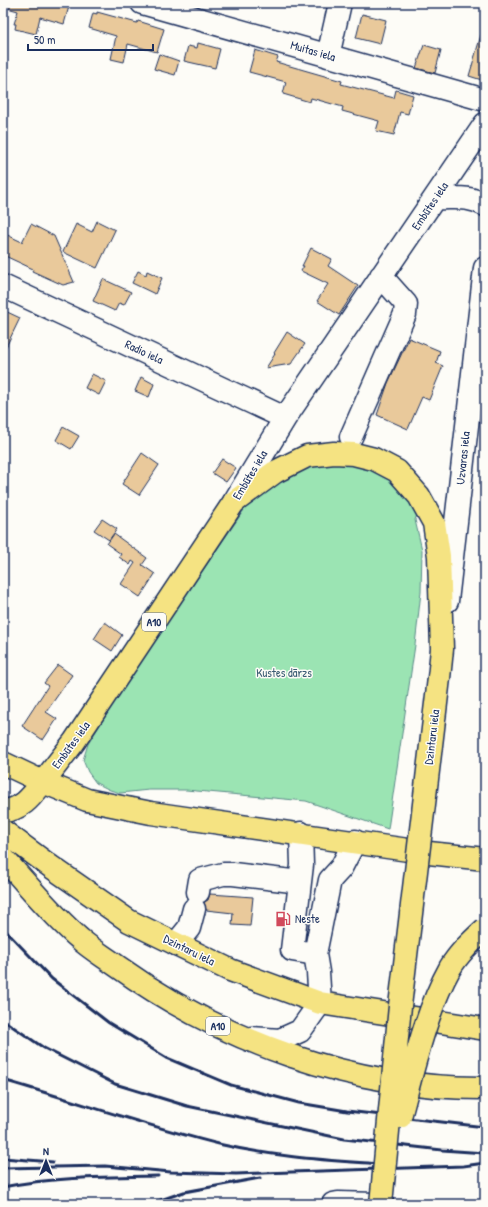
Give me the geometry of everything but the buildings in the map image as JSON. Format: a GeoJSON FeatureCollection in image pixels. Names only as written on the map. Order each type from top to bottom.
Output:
{"type":"FeatureCollection","features":[{"type":"Feature","properties":{"kind":"main road","name":"A10"},"geometry":{"type":"LineString","coordinates":[[234,502],[275,472],[307,456],[334,453],[354,454],[374,459],[397,471],[419,496],[434,523],[439,556],[442,649]]}},
{"type":"Feature","properties":{"kind":"main road","name":"Embūtes iela"},"geometry":{"type":"LineString","coordinates":[[3,812],[10,811],[26,802],[74,742],[234,502]]}},
{"type":"Feature","properties":{"kind":"main road","name":"Dzintaru iela"},"geometry":{"type":"LineString","coordinates":[[381,1204],[400,1006],[442,649]]}},
{"type":"Feature","properties":{"kind":"main road"},"geometry":{"type":"LineString","coordinates":[[3,763],[43,782],[87,800],[151,812],[429,853],[485,859]]}},
{"type":"Feature","properties":{"kind":"main road","name":"Dzintaru iela"},"geometry":{"type":"LineString","coordinates":[[3,831],[129,921],[230,970],[320,1003],[485,1029]]}},
{"type":"Feature","properties":{"kind":"main road","name":"A10"},"geometry":{"type":"LineString","coordinates":[[3,858],[37,896],[80,939],[144,986],[241,1037],[313,1062],[379,1079],[458,1088],[485,1088]]}},
{"type":"Feature","properties":{"kind":"main road","name":"A10"},"geometry":{"type":"LineString","coordinates":[[385,1168],[434,1000],[451,967],[470,942],[485,930]]}},
{"type":"Feature","properties":{"kind":"street","name":"Muitas iela"},"geometry":{"type":"LineString","coordinates":[[142,3],[485,100]]}},
{"type":"Feature","properties":{"kind":"street"},"geometry":{"type":"LineString","coordinates":[[328,56],[340,3]]}},
{"type":"Feature","properties":{"kind":"street","name":"Embūtes iela"},"geometry":{"type":"LineString","coordinates":[[234,502],[285,418],[485,124]]}},
{"type":"Feature","properties":{"kind":"street"},"geometry":{"type":"LineString","coordinates":[[435,198],[461,197],[476,200],[485,205]]}},
{"type":"Feature","properties":{"kind":"street","name":"Uzvaras iela"},"geometry":{"type":"LineString","coordinates":[[442,649],[462,461],[485,268]]}},
{"type":"Feature","properties":{"kind":"street"},"geometry":{"type":"LineString","coordinates":[[351,437],[405,314],[406,304],[381,276]]}},
{"type":"Feature","properties":{"kind":"street","name":"Radio iela"},"geometry":{"type":"LineString","coordinates":[[3,286],[285,418]]}},
{"type":"Feature","properties":{"kind":"street"},"geometry":{"type":"LineString","coordinates":[[301,833],[302,865],[292,950],[315,954]]}},
{"type":"Feature","properties":{"kind":"street"},"geometry":{"type":"LineString","coordinates":[[241,1037],[280,1040],[300,1031],[320,1003],[315,954],[330,880],[341,868],[355,842]]}},
{"type":"Feature","properties":{"kind":"street"},"geometry":{"type":"LineString","coordinates":[[176,944],[189,928],[200,880],[223,874],[233,874],[300,882]]}},
{"type":"Feature","properties":{"kind":"street"},"geometry":{"type":"LineString","coordinates":[[333,1204],[376,1204]]}},
{"type":"Feature","properties":{"kind":"green space","name":"Kustes dārzs"},"geometry":{"type":"Polygon","coordinates":[[[335,461],[375,470],[393,481],[418,512],[415,520],[422,550],[421,592],[415,645],[388,829],[306,801],[186,790],[149,790],[120,793],[96,783],[88,772],[83,760],[88,744],[130,677],[248,504],[297,468],[335,461]]]}},
{"type":"Feature","properties":{"kind":"railway"},"geometry":{"type":"LineString","coordinates":[[3,928],[52,979],[109,1023],[167,1058],[231,1085],[299,1103],[347,1111],[485,1127]]}},
{"type":"Feature","properties":{"kind":"railway"},"geometry":{"type":"LineString","coordinates":[[3,1020],[44,1048],[115,1084],[187,1106],[344,1139],[442,1150],[485,1153]]}},
{"type":"Feature","properties":{"kind":"railway"},"geometry":{"type":"LineString","coordinates":[[3,1080],[223,1145],[282,1155],[379,1164]]}},
{"type":"Feature","properties":{"kind":"railway"},"geometry":{"type":"LineString","coordinates":[[3,1158],[53,1162]]}},
{"type":"Feature","properties":{"kind":"railway"},"geometry":{"type":"LineString","coordinates":[[3,1168],[105,1166],[171,1172],[236,1174],[463,1166],[485,1163]]}},
{"type":"Feature","properties":{"kind":"railway"},"geometry":{"type":"LineString","coordinates":[[3,1187],[61,1179],[158,1176]]}},
{"type":"Feature","properties":{"kind":"railway"},"geometry":{"type":"LineString","coordinates":[[149,1204],[184,1192],[260,1178]]}},
{"type":"Feature","properties":{"kind":"place","name":"Neste"},"geometry":{"type":"Point","coordinates":[283,919]}}]}
